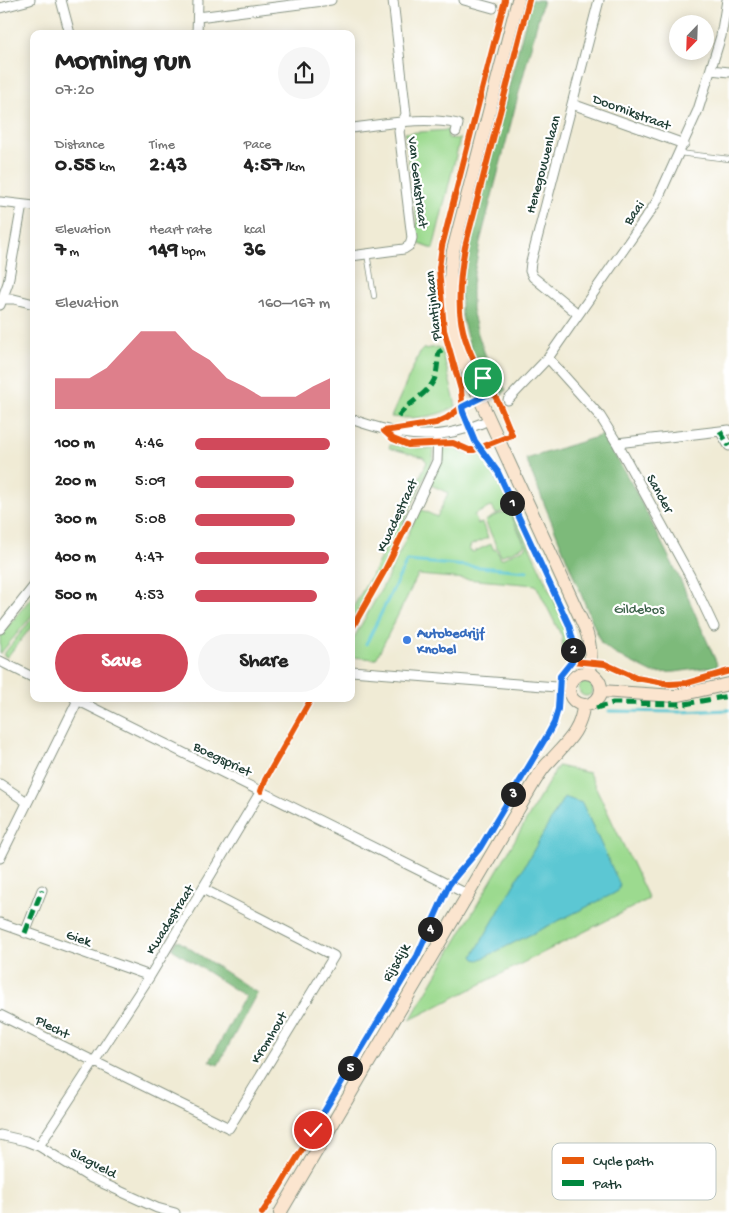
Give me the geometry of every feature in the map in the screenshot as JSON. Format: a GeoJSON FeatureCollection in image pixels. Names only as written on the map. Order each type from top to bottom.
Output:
{"type":"FeatureCollection","features":[{"type":"Feature","properties":{"kind":"main road","name":"Plantijnlaan"},"geometry":{"type":"LineString","coordinates":[[518,0],[451,261],[450,302],[454,330],[463,362],[584,628],[590,653],[588,673]]}},
{"type":"Feature","properties":{"kind":"main road"},"geometry":{"type":"LineString","coordinates":[[583,673],[588,673],[598,679],[601,691],[595,702],[583,705],[573,699],[569,688],[574,678],[583,673]]}},
{"type":"Feature","properties":{"kind":"main road"},"geometry":{"type":"LineString","coordinates":[[601,691],[675,696],[729,684]]}},
{"type":"Feature","properties":{"kind":"main road","name":"Rijsdijk"},"geometry":{"type":"LineString","coordinates":[[280,1213],[467,894],[544,768],[573,736],[580,720],[583,705]]}},
{"type":"Feature","properties":{"kind":"street"},"geometry":{"type":"LineString","coordinates":[[1,10],[30,0]]}},
{"type":"Feature","properties":{"kind":"street"},"geometry":{"type":"LineString","coordinates":[[61,0],[69,30]]}},
{"type":"Feature","properties":{"kind":"street"},"geometry":{"type":"LineString","coordinates":[[197,30],[198,0]]}},
{"type":"Feature","properties":{"kind":"street"},"geometry":{"type":"LineString","coordinates":[[198,17],[331,0]]}},
{"type":"Feature","properties":{"kind":"street","name":"Van Genkstraat"},"geometry":{"type":"LineString","coordinates":[[355,255],[404,249],[411,242],[412,233],[399,131],[406,114],[393,0]]}},
{"type":"Feature","properties":{"kind":"street"},"geometry":{"type":"LineString","coordinates":[[464,0],[493,8]]}},
{"type":"Feature","properties":{"kind":"street","name":"Henegouwenlaan"},"geometry":{"type":"LineString","coordinates":[[578,314],[532,277],[530,262],[598,0]]}},
{"type":"Feature","properties":{"kind":"street","name":"Baai"},"geometry":{"type":"LineString","coordinates":[[508,400],[548,358],[656,203],[698,110],[721,36],[727,0]]}},
{"type":"Feature","properties":{"kind":"street"},"geometry":{"type":"LineString","coordinates":[[711,70],[729,72]]}},
{"type":"Feature","properties":{"kind":"street","name":"Doornikstraat"},"geometry":{"type":"LineString","coordinates":[[572,104],[684,144]]}},
{"type":"Feature","properties":{"kind":"street","name":"Van Genkstraat"},"geometry":{"type":"LineString","coordinates":[[403,122],[422,120],[446,121],[458,124],[456,132]]}},
{"type":"Feature","properties":{"kind":"street"},"geometry":{"type":"LineString","coordinates":[[355,128],[403,122]]}},
{"type":"Feature","properties":{"kind":"street"},"geometry":{"type":"LineString","coordinates":[[0,202],[30,206]]}},
{"type":"Feature","properties":{"kind":"street"},"geometry":{"type":"LineString","coordinates":[[22,205],[8,283],[1,301],[14,299],[30,303]]}},
{"type":"Feature","properties":{"kind":"street","name":"Sander"},"geometry":{"type":"LineString","coordinates":[[548,358],[600,416],[617,443],[690,576],[714,627]]}},
{"type":"Feature","properties":{"kind":"street"},"geometry":{"type":"LineString","coordinates":[[355,420],[384,431],[403,434],[438,434],[470,429],[489,420]]}},
{"type":"Feature","properties":{"kind":"street"},"geometry":{"type":"LineString","coordinates":[[617,443],[724,431],[729,446]]}},
{"type":"Feature","properties":{"kind":"street","name":"Kwadestraat"},"geometry":{"type":"LineString","coordinates":[[408,523],[436,461],[438,434]]}},
{"type":"Feature","properties":{"kind":"street"},"geometry":{"type":"LineString","coordinates":[[0,629],[30,591]]}},
{"type":"Feature","properties":{"kind":"street"},"geometry":{"type":"LineString","coordinates":[[0,661],[30,676]]}},
{"type":"Feature","properties":{"kind":"street"},"geometry":{"type":"LineString","coordinates":[[355,671],[569,688]]}},
{"type":"Feature","properties":{"kind":"street"},"geometry":{"type":"LineString","coordinates":[[0,858],[76,702]]}},
{"type":"Feature","properties":{"kind":"street","name":"Boegspriet"},"geometry":{"type":"LineString","coordinates":[[83,702],[467,894]]}},
{"type":"Feature","properties":{"kind":"street"},"geometry":{"type":"LineString","coordinates":[[0,784],[27,802]]}},
{"type":"Feature","properties":{"kind":"street","name":"Kwadestraat"},"geometry":{"type":"LineString","coordinates":[[39,1146],[150,976],[261,791]]}},
{"type":"Feature","properties":{"kind":"street","name":"Kromhout"},"geometry":{"type":"LineString","coordinates":[[94,1061],[229,1128],[334,956],[203,889]]}},
{"type":"Feature","properties":{"kind":"street"},"geometry":{"type":"LineString","coordinates":[[25,933],[42,890]]}},
{"type":"Feature","properties":{"kind":"street","name":"Giek"},"geometry":{"type":"LineString","coordinates":[[0,923],[150,976]]}},
{"type":"Feature","properties":{"kind":"street","name":"Plecht"},"geometry":{"type":"LineString","coordinates":[[0,1015],[94,1061]]}},
{"type":"Feature","properties":{"kind":"street","name":"Slagveld"},"geometry":{"type":"LineString","coordinates":[[0,1135],[39,1146],[89,1177],[157,1208],[175,1213]]}},
{"type":"Feature","properties":{"kind":"lane"},"geometry":{"type":"LineString","coordinates":[[679,154],[729,159]]}},
{"type":"Feature","properties":{"kind":"lane"},"geometry":{"type":"LineString","coordinates":[[367,253],[374,296]]}},
{"type":"Feature","properties":{"kind":"green space"},"geometry":{"type":"Polygon","coordinates":[[[531,0],[543,0],[480,242],[472,284],[472,310],[478,334],[487,360],[506,390],[498,399],[477,365],[467,337],[461,312],[461,283],[470,239],[531,0]]]}},
{"type":"Feature","properties":{"kind":"green space"},"geometry":{"type":"Polygon","coordinates":[[[448,130],[448,138],[460,139],[433,249],[414,242],[417,223],[405,133],[448,130]]]}},
{"type":"Feature","properties":{"kind":"green space"},"geometry":{"type":"Polygon","coordinates":[[[438,347],[442,350],[456,406],[424,417],[391,417],[420,352],[423,349],[438,347]]]}},
{"type":"Feature","properties":{"kind":"green space","name":"Gildebos"},"geometry":{"type":"Polygon","coordinates":[[[603,435],[634,488],[679,577],[718,666],[653,673],[615,654],[601,643],[526,459],[603,435]]]}},
{"type":"Feature","properties":{"kind":"green space"},"geometry":{"type":"Polygon","coordinates":[[[390,445],[433,449],[433,459],[381,572],[355,617],[355,604],[375,569],[427,462],[423,457],[389,448],[390,445]]]}},
{"type":"Feature","properties":{"kind":"green space"},"geometry":{"type":"Polygon","coordinates":[[[445,448],[467,455],[483,455],[511,506],[568,631],[569,654],[563,649],[562,637],[536,585],[418,575],[376,659],[355,657],[355,636],[387,579],[420,509],[437,517],[448,493],[429,484],[441,453],[445,448]],[[492,506],[474,515],[478,524],[482,523],[488,538],[471,545],[469,550],[473,552],[491,544],[501,559],[527,547],[509,508],[496,514],[492,506]]]}},
{"type":"Feature","properties":{"kind":"green space"},"geometry":{"type":"Polygon","coordinates":[[[509,511],[525,545],[501,556],[485,521],[509,511]]]}},
{"type":"Feature","properties":{"kind":"green space"},"geometry":{"type":"Polygon","coordinates":[[[30,599],[30,618],[0,654],[0,636],[30,599]]]}},
{"type":"Feature","properties":{"kind":"green space"},"geometry":{"type":"Polygon","coordinates":[[[30,621],[30,629],[7,657],[3,655],[30,621]]]}},
{"type":"Feature","properties":{"kind":"green space"},"geometry":{"type":"Polygon","coordinates":[[[583,682],[589,682],[593,689],[589,696],[583,696],[579,692],[579,686],[583,682]]]}},
{"type":"Feature","properties":{"kind":"green space"},"geometry":{"type":"Polygon","coordinates":[[[558,766],[589,773],[649,899],[410,1020],[558,766]]]}},
{"type":"Feature","properties":{"kind":"green space"},"geometry":{"type":"Polygon","coordinates":[[[177,940],[257,993],[218,1065],[210,1061],[245,996],[172,949],[177,940]]]}},
{"type":"Feature","properties":{"kind":"water"},"geometry":{"type":"Polygon","coordinates":[[[564,797],[582,803],[620,885],[618,891],[479,960],[475,959],[473,956],[564,797]]]}},
{"type":"Feature","properties":{"kind":"waterway"},"geometry":{"type":"LineString","coordinates":[[366,644],[407,561],[527,571]]}},
{"type":"Feature","properties":{"kind":"waterway"},"geometry":{"type":"LineString","coordinates":[[609,711],[680,712],[729,710]]}},
{"type":"Feature","properties":{"kind":"marked path"},"geometry":{"type":"LineString","coordinates":[[398,417],[431,386],[436,373],[439,352],[442,350]]}},
{"type":"Feature","properties":{"kind":"marked path"},"geometry":{"type":"LineString","coordinates":[[720,431],[729,446]]}},
{"type":"Feature","properties":{"kind":"marked path"},"geometry":{"type":"LineString","coordinates":[[596,708],[613,703],[685,704],[729,696]]}},
{"type":"Feature","properties":{"kind":"marked path"},"geometry":{"type":"LineString","coordinates":[[25,933],[42,890]]}},
{"type":"Feature","properties":{"kind":"cycle path"},"geometry":{"type":"LineString","coordinates":[[262,1213],[279,1188],[417,956],[449,885],[480,848],[549,734],[558,709],[560,676],[572,661],[573,640],[569,625],[498,472],[475,441],[463,412],[461,390],[444,330],[439,268],[442,246],[505,0]]}},
{"type":"Feature","properties":{"kind":"cycle path"},"geometry":{"type":"LineString","coordinates":[[493,392],[481,374],[465,340],[461,323],[460,288],[465,247],[529,0]]}},
{"type":"Feature","properties":{"kind":"cycle path"},"geometry":{"type":"LineString","coordinates":[[493,392],[512,435],[474,450],[469,450],[453,443],[408,445],[393,439],[384,431],[436,423],[447,418],[462,407],[493,392]]}},
{"type":"Feature","properties":{"kind":"cycle path"},"geometry":{"type":"LineString","coordinates":[[355,623],[385,570],[408,523]]}},
{"type":"Feature","properties":{"kind":"cycle path"},"geometry":{"type":"LineString","coordinates":[[572,661],[605,664],[636,678],[670,684],[687,683],[729,671]]}},
{"type":"Feature","properties":{"kind":"cycle path"},"geometry":{"type":"LineString","coordinates":[[261,791],[265,780],[309,702]]}},
{"type":"Feature","properties":{"kind":"place","name":"Autobedrijf Knobel"},"geometry":{"type":"Point","coordinates":[407,640]}},
{"type":"Feature","properties":{"kind":"route"},"geometry":{"type":"LineString","coordinates":[[313,1130],[417,956],[449,885],[480,848],[548,734],[558,709],[560,676],[572,661],[573,640],[569,625],[498,472],[475,441],[463,412],[462,407],[492,392],[483,378]]}}]}
